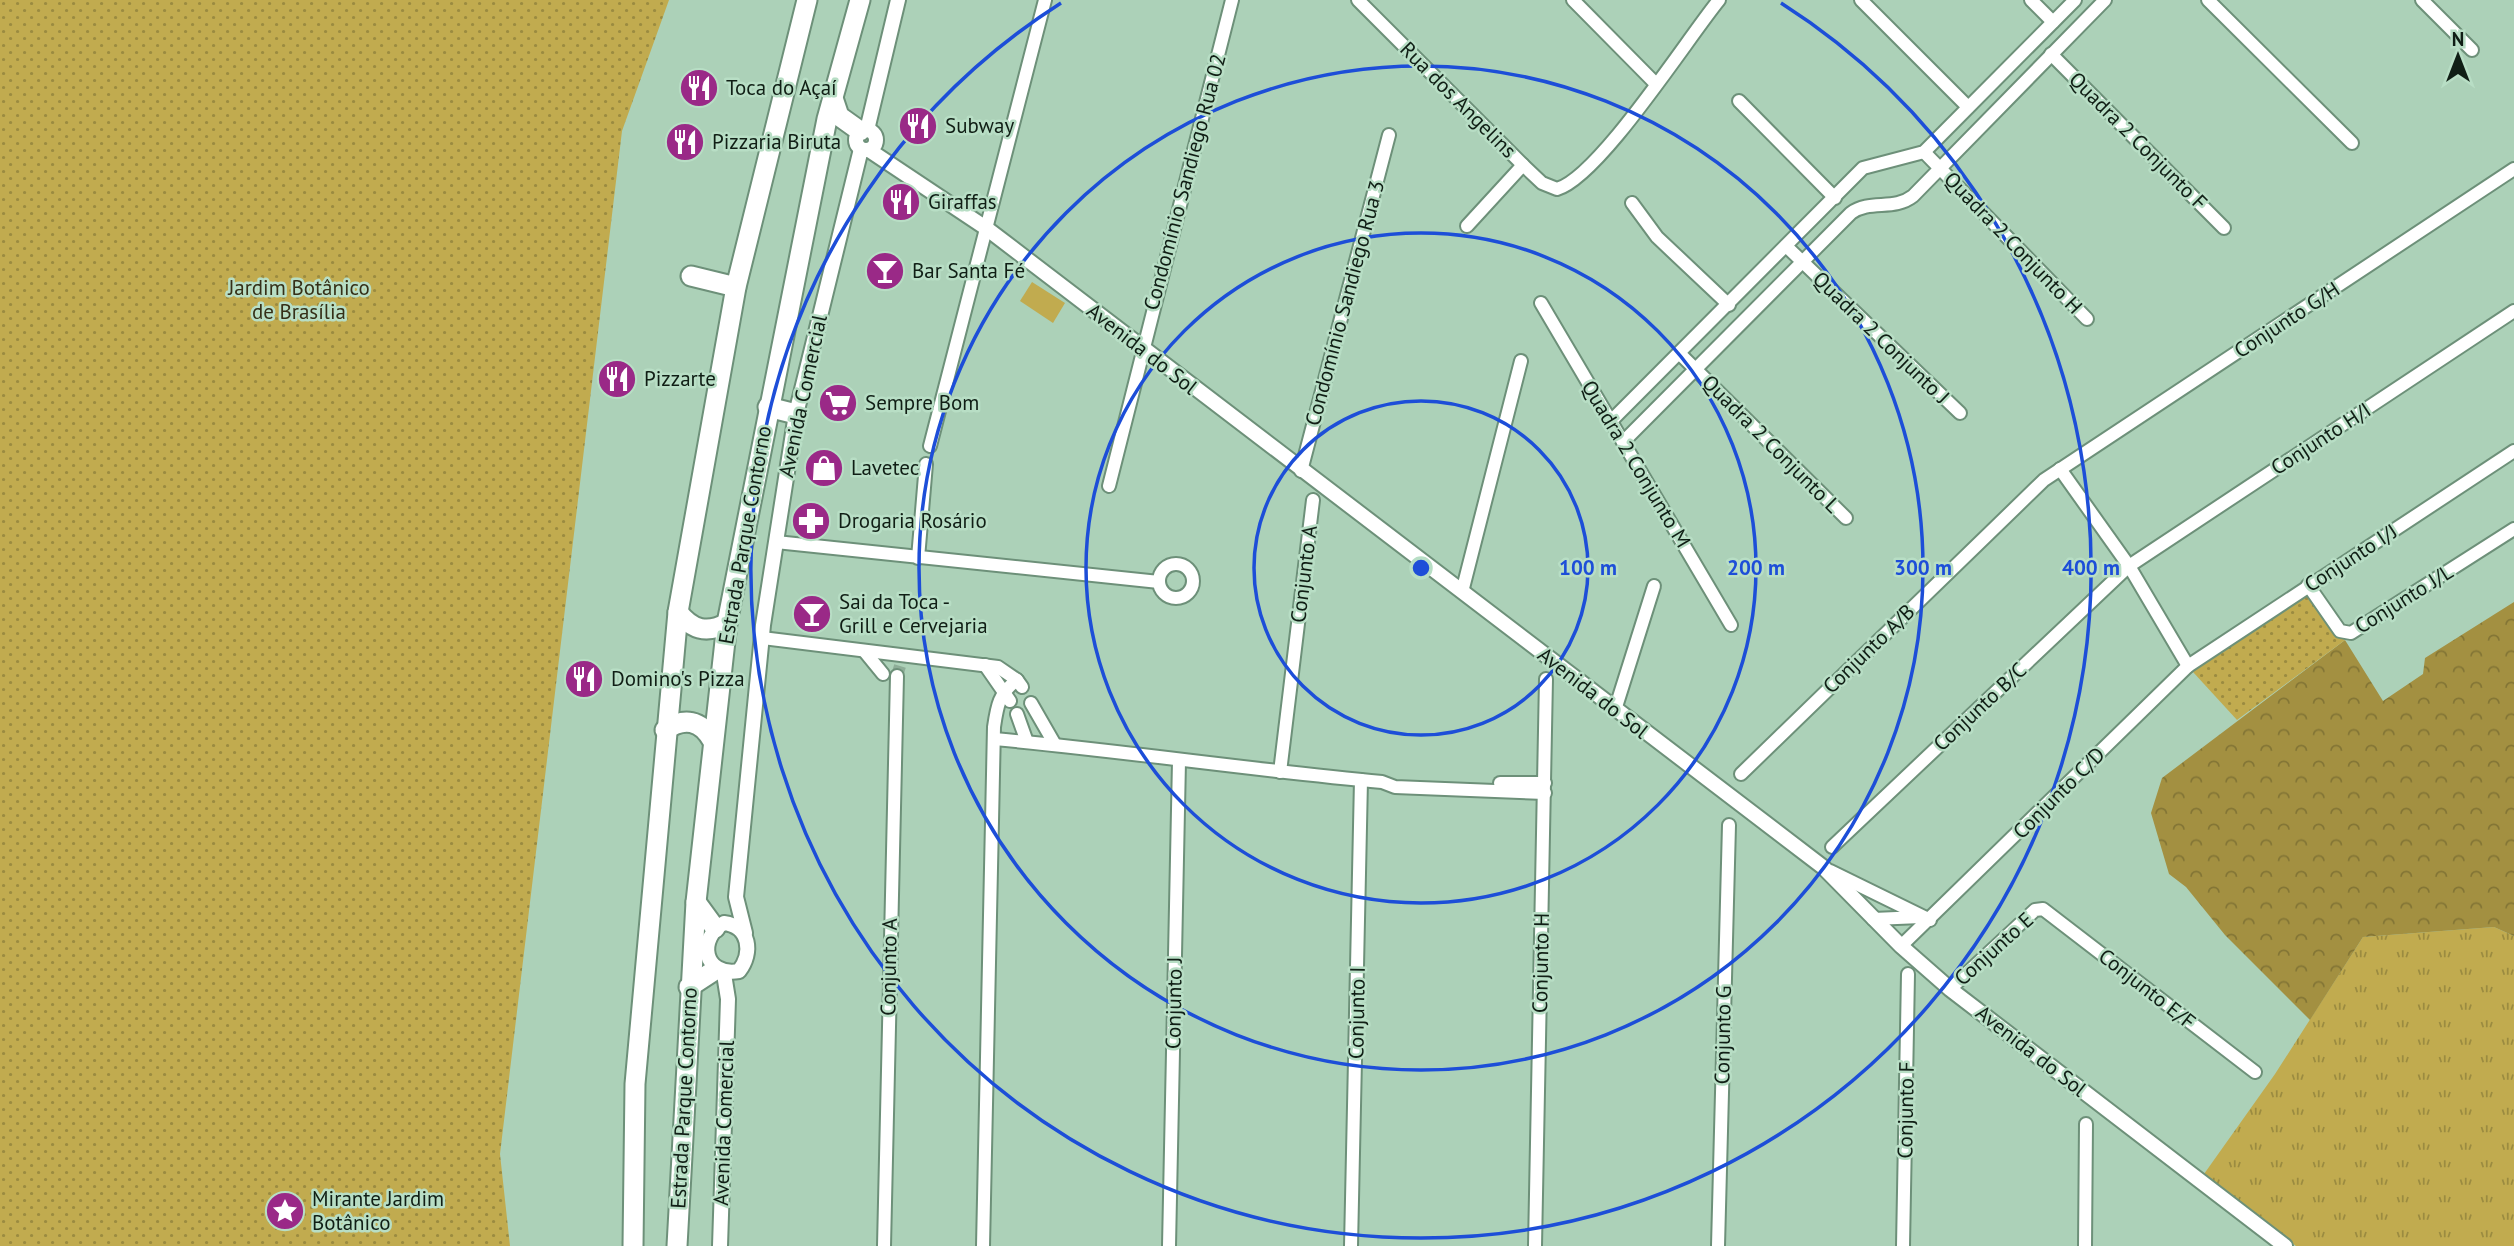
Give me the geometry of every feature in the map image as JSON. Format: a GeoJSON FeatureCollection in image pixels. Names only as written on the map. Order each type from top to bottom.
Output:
{"type":"FeatureCollection","features":[{"type":"Feature","properties":{"kind":"highway"},"geometry":{"type":"LineString","coordinates":[[633,1246],[635,1084],[678,612],[736,287],[807,0]]}},
{"type":"Feature","properties":{"kind":"highway","name":"Estrada Parque Contorno"},"geometry":{"type":"LineString","coordinates":[[677,1246],[689,987],[712,740],[727,623],[823,140],[860,0]]}},
{"type":"Feature","properties":{"kind":"highway"},"geometry":{"type":"LineString","coordinates":[[833,98],[839,116],[865,140]]}},
{"type":"Feature","properties":{"kind":"highway"},"geometry":{"type":"LineString","coordinates":[[823,140],[839,135],[865,140]]}},
{"type":"Feature","properties":{"kind":"highway"},"geometry":{"type":"LineString","coordinates":[[691,276],[736,287]]}},
{"type":"Feature","properties":{"kind":"highway"},"geometry":{"type":"LineString","coordinates":[[768,407],[796,414]]}},
{"type":"Feature","properties":{"kind":"highway"},"geometry":{"type":"LineString","coordinates":[[678,612],[694,628],[705,630],[727,623]]}},
{"type":"Feature","properties":{"kind":"highway"},"geometry":{"type":"LineString","coordinates":[[666,730],[683,722],[693,722],[706,728],[712,740]]}},
{"type":"Feature","properties":{"kind":"highway"},"geometry":{"type":"LineString","coordinates":[[696,902],[724,925]]}},
{"type":"Feature","properties":{"kind":"highway"},"geometry":{"type":"LineString","coordinates":[[689,987],[726,972]]}},
{"type":"Feature","properties":{"kind":"street","name":"Avenida Comercial"},"geometry":{"type":"LineString","coordinates":[[720,1246],[726,972],[708,955],[708,945],[724,925],[736,897],[762,638],[796,414],[898,0]]}},
{"type":"Feature","properties":{"kind":"street"},"geometry":{"type":"LineString","coordinates":[[930,446],[1045,0]]}},
{"type":"Feature","properties":{"kind":"street","name":"Condomínio Sandiego Rua 02"},"geometry":{"type":"LineString","coordinates":[[1109,486],[1232,0]]}},
{"type":"Feature","properties":{"kind":"street","name":"Rua dos Angelins"},"geometry":{"type":"LineString","coordinates":[[1358,0],[1548,187],[1563,187],[1629,121],[1656,84]]}},
{"type":"Feature","properties":{"kind":"street"},"geometry":{"type":"LineString","coordinates":[[1573,0],[1656,84],[1719,0]]}},
{"type":"Feature","properties":{"kind":"street"},"geometry":{"type":"LineString","coordinates":[[1861,0],[1968,107]]}},
{"type":"Feature","properties":{"kind":"street"},"geometry":{"type":"LineString","coordinates":[[2031,0],[2053,22]]}},
{"type":"Feature","properties":{"kind":"street"},"geometry":{"type":"LineString","coordinates":[[1611,421],[1871,164],[1910,158],[1924,152],[2075,0]]}},
{"type":"Feature","properties":{"kind":"street"},"geometry":{"type":"LineString","coordinates":[[1623,442],[1857,209],[1905,202],[2105,0]]}},
{"type":"Feature","properties":{"kind":"street"},"geometry":{"type":"LineString","coordinates":[[2208,0],[2352,144]]}},
{"type":"Feature","properties":{"kind":"street"},"geometry":{"type":"LineString","coordinates":[[2422,0],[2472,50]]}},
{"type":"Feature","properties":{"kind":"street","name":"Quadra 2 Conjunto F"},"geometry":{"type":"LineString","coordinates":[[2051,54],[2224,228]]}},
{"type":"Feature","properties":{"kind":"street"},"geometry":{"type":"LineString","coordinates":[[2006,70],[2021,85]]}},
{"type":"Feature","properties":{"kind":"street"},"geometry":{"type":"LineString","coordinates":[[1739,101],[1835,198]]}},
{"type":"Feature","properties":{"kind":"street","name":"Condomínio Sandiego Rua 3"},"geometry":{"type":"LineString","coordinates":[[1301,471],[1390,135]]}},
{"type":"Feature","properties":{"kind":"street","name":"Avenida do Sol"},"geometry":{"type":"LineString","coordinates":[[865,140],[885,159],[986,228],[1823,867],[1901,946],[1950,989],[2285,1246]]}},
{"type":"Feature","properties":{"kind":"street","name":"Quadra 2 Conjunto H"},"geometry":{"type":"LineString","coordinates":[[1924,152],[2087,318]]}},
{"type":"Feature","properties":{"kind":"street"},"geometry":{"type":"LineString","coordinates":[[1467,226],[1523,165]]}},
{"type":"Feature","properties":{"kind":"street","name":"Conjunto G/H"},"geometry":{"type":"LineString","coordinates":[[2060,469],[2514,169]]}},
{"type":"Feature","properties":{"kind":"street"},"geometry":{"type":"LineString","coordinates":[[1632,203],[1657,237],[1729,305]]}},
{"type":"Feature","properties":{"kind":"street","name":"Quadra 2 Conjunto J"},"geometry":{"type":"LineString","coordinates":[[1786,246],[1960,413]]}},
{"type":"Feature","properties":{"kind":"street","name":"Quadra 2 Conjunto M"},"geometry":{"type":"LineString","coordinates":[[1541,303],[1731,625]]}},
{"type":"Feature","properties":{"kind":"street","name":"Conjunto H/I"},"geometry":{"type":"LineString","coordinates":[[2129,566],[2514,312]]}},
{"type":"Feature","properties":{"kind":"street","name":"Quadra 2 Conjunto L"},"geometry":{"type":"LineString","coordinates":[[1679,353],[1846,518]]}},
{"type":"Feature","properties":{"kind":"street"},"geometry":{"type":"LineString","coordinates":[[1462,592],[1521,361]]}},
{"type":"Feature","properties":{"kind":"street","name":"Conjunto I/J"},"geometry":{"type":"LineString","coordinates":[[2188,666],[2514,451]]}},
{"type":"Feature","properties":{"kind":"street"},"geometry":{"type":"LineString","coordinates":[[918,558],[926,464]]}},
{"type":"Feature","properties":{"kind":"street"},"geometry":{"type":"LineString","coordinates":[[2060,469],[2129,566],[2188,666]]}},
{"type":"Feature","properties":{"kind":"street","name":"Conjunto A/B"},"geometry":{"type":"LineString","coordinates":[[1741,774],[2028,494],[2060,469]]}},
{"type":"Feature","properties":{"kind":"street","name":"Conjunto A"},"geometry":{"type":"LineString","coordinates":[[1280,772],[1313,500]]}},
{"type":"Feature","properties":{"kind":"street","name":"Conjunto J/L"},"geometry":{"type":"LineString","coordinates":[[2308,585],[2340,631],[2351,633],[2514,529]]}},
{"type":"Feature","properties":{"kind":"street"},"geometry":{"type":"LineString","coordinates":[[776,542],[1159,582]]}},
{"type":"Feature","properties":{"kind":"street","name":"Conjunto B/C"},"geometry":{"type":"LineString","coordinates":[[1832,847],[2129,566]]}},
{"type":"Feature","properties":{"kind":"street"},"geometry":{"type":"LineString","coordinates":[[1615,710],[1654,586]]}},
{"type":"Feature","properties":{"kind":"street"},"geometry":{"type":"LineString","coordinates":[[762,638],[865,652],[894,673],[985,665],[998,667],[1019,683],[999,699],[994,739],[983,1246]]}},
{"type":"Feature","properties":{"kind":"street"},"geometry":{"type":"LineString","coordinates":[[865,652],[894,673]]}},
{"type":"Feature","properties":{"kind":"street"},"geometry":{"type":"LineString","coordinates":[[985,665],[1007,695]]}},
{"type":"Feature","properties":{"kind":"street","name":"Conjunto C/D"},"geometry":{"type":"LineString","coordinates":[[1901,946],[1926,918],[2188,666]]}},
{"type":"Feature","properties":{"kind":"street","name":"Conjunto A"},"geometry":{"type":"LineString","coordinates":[[884,1246],[894,673]]}},
{"type":"Feature","properties":{"kind":"street","name":"Conjunto H"},"geometry":{"type":"LineString","coordinates":[[1535,1246],[1546,679]]}},
{"type":"Feature","properties":{"kind":"street"},"geometry":{"type":"LineString","coordinates":[[1031,703],[1054,743]]}},
{"type":"Feature","properties":{"kind":"street"},"geometry":{"type":"LineString","coordinates":[[1017,714],[1027,742]]}},
{"type":"Feature","properties":{"kind":"street"},"geometry":{"type":"LineString","coordinates":[[994,739],[1166,756],[1179,761],[1381,782],[1395,787],[1448,785],[1545,788]]}},
{"type":"Feature","properties":{"kind":"street","name":"Conjunto J"},"geometry":{"type":"LineString","coordinates":[[1169,1246],[1179,761]]}},
{"type":"Feature","properties":{"kind":"street","name":"Conjunto I"},"geometry":{"type":"LineString","coordinates":[[1351,1246],[1361,780]]}},
{"type":"Feature","properties":{"kind":"street","name":"Conjunto G"},"geometry":{"type":"LineString","coordinates":[[1718,1246],[1729,825]]}},
{"type":"Feature","properties":{"kind":"street"},"geometry":{"type":"LineString","coordinates":[[1823,867],[1926,918]]}},
{"type":"Feature","properties":{"kind":"street","name":"Avenida Comercial"},"geometry":{"type":"LineString","coordinates":[[726,972],[747,956],[745,933],[736,897]]}},
{"type":"Feature","properties":{"kind":"street"},"geometry":{"type":"LineString","coordinates":[[1883,898],[1874,900],[1869,914],[1926,918]]}},
{"type":"Feature","properties":{"kind":"street","name":"Conjunto E"},"geometry":{"type":"LineString","coordinates":[[1950,989],[2038,909]]}},
{"type":"Feature","properties":{"kind":"street","name":"Conjunto E/F"},"geometry":{"type":"LineString","coordinates":[[2038,909],[2047,911],[2255,1072]]}},
{"type":"Feature","properties":{"kind":"street"},"geometry":{"type":"LineString","coordinates":[[724,925],[745,933]]}},
{"type":"Feature","properties":{"kind":"street","name":"Conjunto F"},"geometry":{"type":"LineString","coordinates":[[1903,1246],[1908,974]]}},
{"type":"Feature","properties":{"kind":"street"},"geometry":{"type":"LineString","coordinates":[[2085,1246],[2086,1124]]}},
{"type":"Feature","properties":{"kind":"green space","name":"Jardim Botânico de Brasília"},"geometry":{"type":"Polygon","coordinates":[[[0,0],[669,0],[622,131],[500,1154],[510,1246],[0,1246],[0,0]]]}},
{"type":"Feature","properties":{"kind":"green space"},"geometry":{"type":"Polygon","coordinates":[[[1032,282],[1065,303],[1053,323],[1020,301],[1032,282]]]}},
{"type":"Feature","properties":{"kind":"green space"},"geometry":{"type":"Polygon","coordinates":[[[2308,591],[2345,640],[2237,720],[2193,672],[2206,658],[2308,591]]]}},
{"type":"Feature","properties":{"kind":"green space"},"geometry":{"type":"Polygon","coordinates":[[[2514,602],[2514,936],[2494,927],[2363,937],[2310,1020],[2225,935],[2186,887],[2169,874],[2151,813],[2162,778],[2345,640],[2383,701],[2423,674],[2425,658],[2514,602]]]}},
{"type":"Feature","properties":{"kind":"green space"},"geometry":{"type":"Polygon","coordinates":[[[2494,927],[2514,936],[2514,1246],[2296,1246],[2204,1174],[2275,1074],[2363,937],[2494,927]]]}},
{"type":"Feature","properties":{"kind":"tunnel"},"geometry":{"type":"LineString","coordinates":[[897,676],[900,666]]}},
{"type":"Feature","properties":{"kind":"place","name":"Toca do Açaí"},"geometry":{"type":"Point","coordinates":[699,88]}},
{"type":"Feature","properties":{"kind":"place","name":"Subway"},"geometry":{"type":"Point","coordinates":[918,126]}},
{"type":"Feature","properties":{"kind":"place","name":"Pizzaria Biruta"},"geometry":{"type":"Point","coordinates":[685,142]}},
{"type":"Feature","properties":{"kind":"place","name":"Giraffas"},"geometry":{"type":"Point","coordinates":[901,202]}},
{"type":"Feature","properties":{"kind":"place","name":"Bar Santa Fé"},"geometry":{"type":"Point","coordinates":[885,271]}},
{"type":"Feature","properties":{"kind":"place","name":"Pizzarte"},"geometry":{"type":"Point","coordinates":[617,379]}},
{"type":"Feature","properties":{"kind":"place","name":"Sempre Bom"},"geometry":{"type":"Point","coordinates":[838,403]}},
{"type":"Feature","properties":{"kind":"place","name":"Lavetec"},"geometry":{"type":"Point","coordinates":[824,468]}},
{"type":"Feature","properties":{"kind":"place","name":"Drogaria Rosário"},"geometry":{"type":"Point","coordinates":[811,521]}},
{"type":"Feature","properties":{"kind":"place","name":"Sai da Toca - Grill e Cervejaria"},"geometry":{"type":"Point","coordinates":[812,614]}},
{"type":"Feature","properties":{"kind":"place","name":"Domino's Pizza"},"geometry":{"type":"Point","coordinates":[584,679]}},
{"type":"Feature","properties":{"kind":"place","name":"Mirante Jardim Botânico"},"geometry":{"type":"Point","coordinates":[285,1211]}}]}
